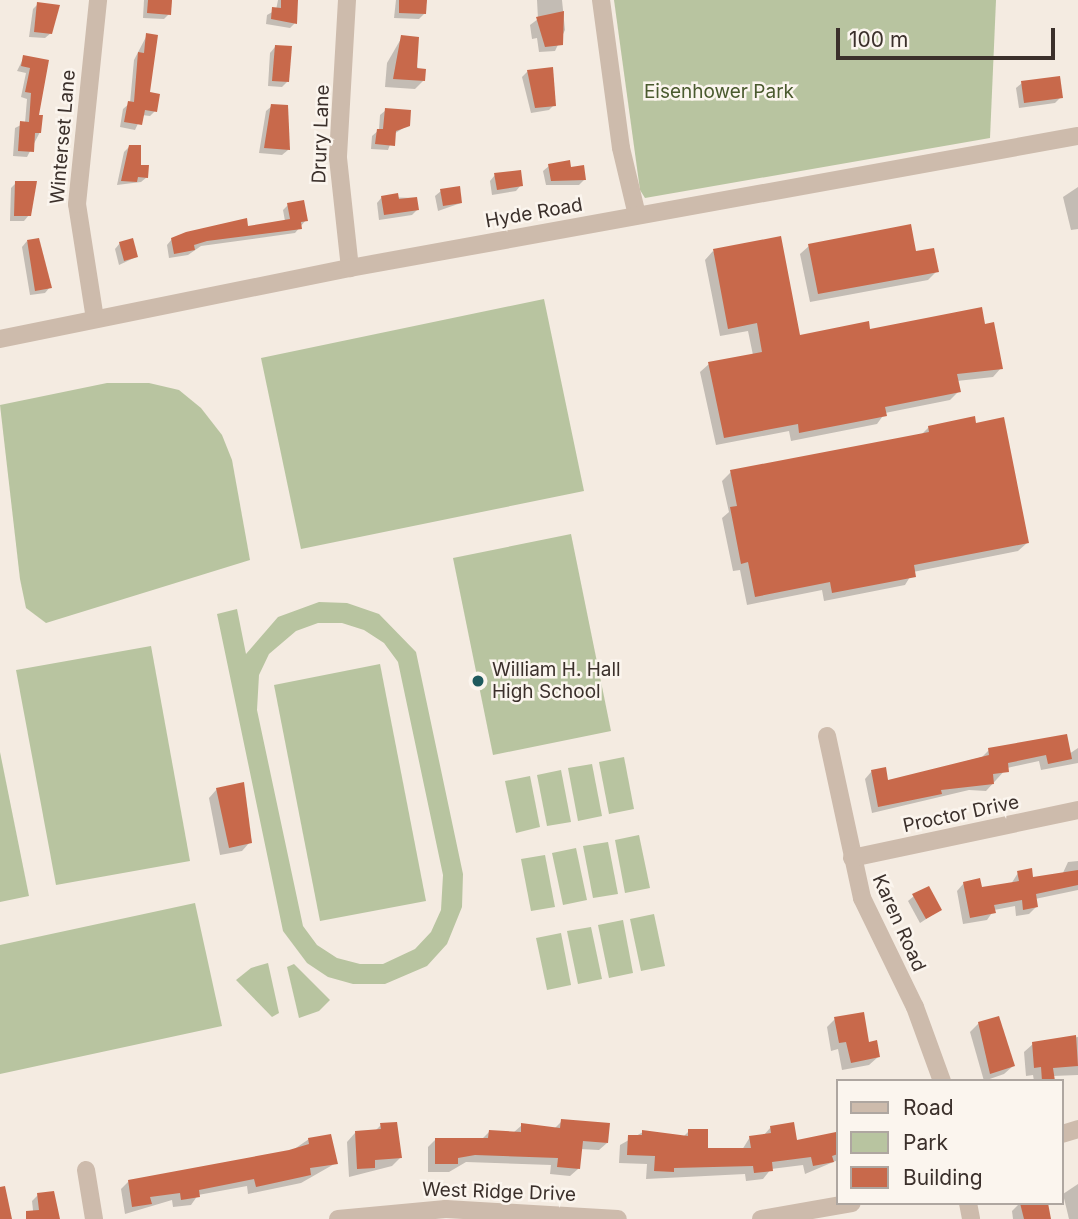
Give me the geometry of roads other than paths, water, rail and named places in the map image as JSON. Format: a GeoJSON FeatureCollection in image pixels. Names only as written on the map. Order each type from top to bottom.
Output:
{"type":"FeatureCollection","features":[{"type":"Feature","properties":{"kind":"street","name":"Winterset Lane"},"geometry":{"type":"LineString","coordinates":[[95,318],[77,204],[98,0]]}},
{"type":"Feature","properties":{"kind":"street","name":"Drury Lane"},"geometry":{"type":"LineString","coordinates":[[347,0],[338,158],[350,268]]}},
{"type":"Feature","properties":{"kind":"street"},"geometry":{"type":"LineString","coordinates":[[601,0],[621,148],[637,215]]}},
{"type":"Feature","properties":{"kind":"street","name":"Hyde Road"},"geometry":{"type":"LineString","coordinates":[[0,339],[350,268],[1078,136]]}},
{"type":"Feature","properties":{"kind":"street","name":"Karen Road"},"geometry":{"type":"LineString","coordinates":[[827,736],[852,858],[867,912],[915,1007],[941,1079]]}},
{"type":"Feature","properties":{"kind":"street","name":"Proctor Drive"},"geometry":{"type":"LineString","coordinates":[[852,858],[1078,810]]}},
{"type":"Feature","properties":{"kind":"street"},"geometry":{"type":"LineString","coordinates":[[86,1170],[94,1219]]}},
{"type":"Feature","properties":{"kind":"street"},"geometry":{"type":"LineString","coordinates":[[761,1219],[841,1205]]}},
{"type":"Feature","properties":{"kind":"street","name":"West Ridge Drive"},"geometry":{"type":"LineString","coordinates":[[338,1219],[446,1209],[618,1219]]}},
{"type":"Feature","properties":{"kind":"place","name":"William H. Hall High School"},"geometry":{"type":"Point","coordinates":[478,681]}},
{"type":"Feature","properties":{"kind":"park label","name":"Eisenhower Park"},"geometry":{"type":"Point","coordinates":[719,92]}}]}
